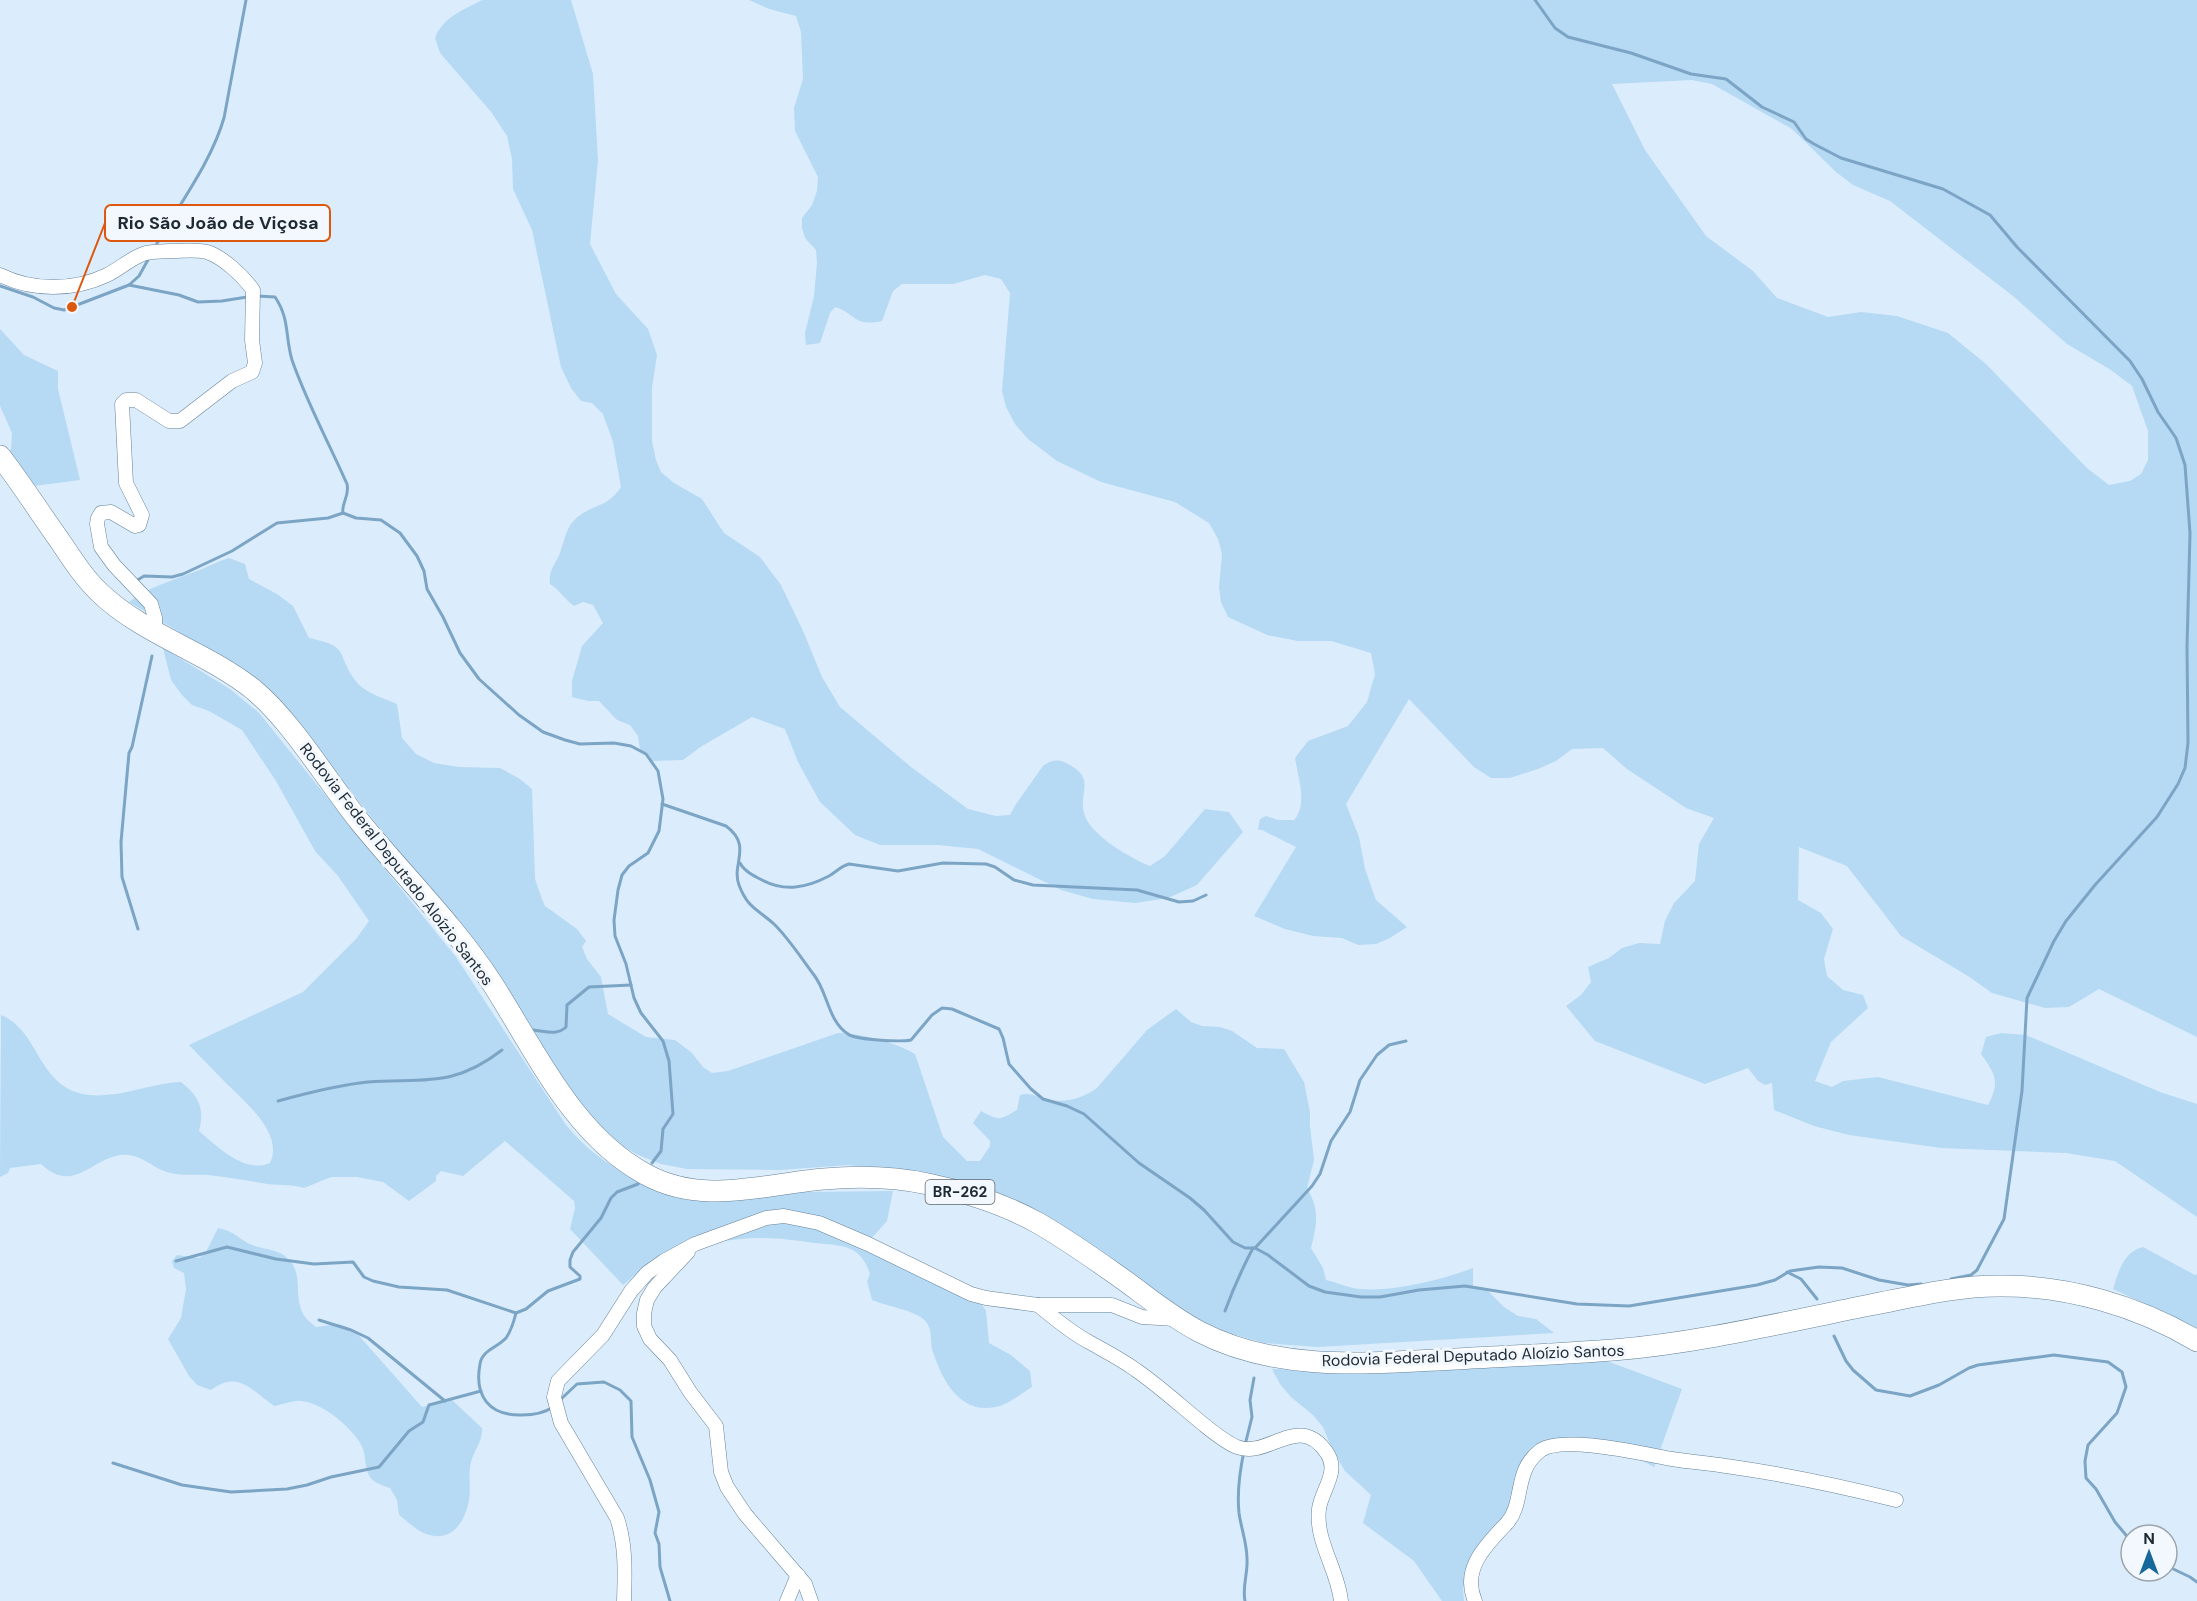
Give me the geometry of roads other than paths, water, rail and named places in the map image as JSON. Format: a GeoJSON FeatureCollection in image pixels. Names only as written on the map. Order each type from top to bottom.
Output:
{"type":"FeatureCollection","features":[{"type":"Feature","properties":{"kind":"highway","name":"Rodovia Federal Deputado Aloízio Santos"},"geometry":{"type":"LineString","coordinates":[[0,456],[77,566],[98,592],[128,615],[241,680],[261,696],[281,718],[358,819],[465,945],[574,1111],[613,1153],[646,1175],[672,1186],[696,1192],[723,1192],[825,1179],[871,1177],[920,1182],[978,1196],[1036,1222],[1113,1272],[1177,1319],[1229,1346],[1276,1357],[1325,1363],[1392,1362],[1644,1347],[1730,1333],[1959,1288],[2003,1286],[2084,1296],[2129,1308],[2197,1341]]}},
{"type":"Feature","properties":{"kind":"street"},"geometry":{"type":"LineString","coordinates":[[0,275],[35,286],[58,287],[87,283],[143,254],[192,250],[209,253],[232,269],[253,290],[252,340],[255,363],[252,372],[232,381],[180,421],[169,421],[135,400],[126,400],[122,404],[126,483],[142,515],[142,520],[139,525],[131,525],[116,514],[101,513],[97,524],[99,540],[114,565],[151,604],[155,618],[155,631]]}},
{"type":"Feature","properties":{"kind":"street"},"geometry":{"type":"LineString","coordinates":[[624,1601],[622,1531],[617,1518],[561,1423],[554,1396],[555,1388],[558,1381],[603,1335],[631,1291],[647,1273],[695,1244],[766,1218],[784,1216],[801,1218],[846,1234],[971,1294],[1038,1305],[1112,1305],[1142,1317],[1177,1319]]}},
{"type":"Feature","properties":{"kind":"street"},"geometry":{"type":"LineString","coordinates":[[695,1244],[647,1300],[644,1326],[650,1339],[670,1360],[690,1392],[716,1426],[720,1444],[721,1472],[727,1486],[745,1514],[805,1584],[811,1601]]}},
{"type":"Feature","properties":{"kind":"street"},"geometry":{"type":"LineString","coordinates":[[1038,1305],[1068,1330],[1137,1370],[1230,1443],[1247,1450],[1290,1436],[1303,1436],[1321,1446],[1331,1460],[1332,1468],[1329,1483],[1319,1507],[1319,1527],[1337,1578],[1341,1601]]}},
{"type":"Feature","properties":{"kind":"street"},"geometry":{"type":"LineString","coordinates":[[1475,1601],[1470,1585],[1472,1570],[1488,1542],[1514,1513],[1519,1484],[1525,1469],[1541,1451],[1552,1446],[1567,1444],[1621,1450],[1727,1466],[1844,1487],[1896,1500]]}},
{"type":"Feature","properties":{"kind":"street"},"geometry":{"type":"LineString","coordinates":[[787,1601],[798,1575]]}},
{"type":"Feature","properties":{"kind":"waterway"},"geometry":{"type":"LineString","coordinates":[[155,247],[202,168],[218,135],[224,118],[246,0]]}},
{"type":"Feature","properties":{"kind":"waterway"},"geometry":{"type":"LineString","coordinates":[[1535,0],[1555,28],[1568,37],[1631,53],[1691,74],[1726,79],[1762,107],[1794,122],[1806,139],[1841,158],[1943,189],[1990,215],[2017,247],[2130,361],[2142,379],[2158,412],[2176,438],[2185,465],[2190,533],[2187,647],[2188,743],[2185,768],[2178,784],[2157,817],[2095,885],[2066,921],[2027,998],[2022,1091],[2004,1219],[1977,1270],[1971,1275],[1951,1279]]}},
{"type":"Feature","properties":{"kind":"waterway"},"geometry":{"type":"LineString","coordinates":[[129,285],[139,276],[149,258]]}},
{"type":"Feature","properties":{"kind":"waterway"},"geometry":{"type":"LineString","coordinates":[[0,286],[64,310],[129,285],[179,295],[198,302],[247,297]]}},
{"type":"Feature","properties":{"kind":"waterway"},"geometry":{"type":"LineString","coordinates":[[257,296],[275,297],[280,305],[287,328],[292,360],[347,484],[343,513]]}},
{"type":"Feature","properties":{"kind":"waterway"},"geometry":{"type":"LineString","coordinates":[[343,513],[356,518],[381,520],[400,533],[417,556],[424,571],[427,589],[460,653],[479,679],[519,715],[543,732],[565,740],[580,744],[614,743],[631,746],[646,754],[658,771],[663,799],[659,831],[648,853],[629,866],[622,875],[614,920],[615,936],[626,964],[634,998],[641,1013],[663,1041],[669,1061],[673,1114],[663,1129],[661,1151],[652,1163]]}},
{"type":"Feature","properties":{"kind":"waterway"},"geometry":{"type":"LineString","coordinates":[[136,581],[144,576],[172,577],[183,574],[232,551],[277,523],[328,518],[343,513]]}},
{"type":"Feature","properties":{"kind":"waterway"},"geometry":{"type":"LineString","coordinates":[[138,929],[122,877],[121,842],[129,753],[152,656]]}},
{"type":"Feature","properties":{"kind":"waterway"},"geometry":{"type":"LineString","coordinates":[[662,804],[726,826],[734,833],[740,848],[737,877],[742,893],[750,904],[775,925],[795,949],[819,982],[836,1022],[848,1034],[868,1039],[911,1040],[932,1015],[942,1008],[952,1009],[999,1029],[1009,1064],[1043,1099],[1084,1114],[1139,1163],[1204,1210],[1233,1242],[1245,1248],[1255,1248],[1268,1255],[1309,1286],[1325,1292],[1361,1297],[1380,1297],[1419,1290],[1465,1286],[1577,1304],[1629,1306],[1757,1285],[1775,1280],[1790,1271],[1819,1267],[1842,1268],[1879,1280],[1908,1285],[1921,1284]]}},
{"type":"Feature","properties":{"kind":"waterway"},"geometry":{"type":"LineString","coordinates":[[740,863],[747,871],[759,878],[771,884],[787,887],[804,886],[829,876],[849,864],[898,871],[943,863],[986,864],[995,867],[1014,880],[1033,885],[1137,890],[1179,902],[1193,901],[1206,895]]}},
{"type":"Feature","properties":{"kind":"waterway"},"geometry":{"type":"LineString","coordinates":[[530,1030],[553,1032],[562,1030],[566,1027],[567,1005],[589,987],[631,985]]}},
{"type":"Feature","properties":{"kind":"waterway"},"geometry":{"type":"LineString","coordinates":[[1255,1248],[1312,1186],[1320,1174],[1331,1141],[1350,1112],[1360,1080],[1377,1055],[1389,1045],[1406,1041]]}},
{"type":"Feature","properties":{"kind":"waterway"},"geometry":{"type":"LineString","coordinates":[[278,1101],[356,1083],[438,1079],[453,1076],[484,1062],[502,1050]]}},
{"type":"Feature","properties":{"kind":"waterway"},"geometry":{"type":"LineString","coordinates":[[176,1261],[227,1247],[276,1259],[314,1264],[353,1262],[364,1277],[373,1281],[399,1287],[447,1290],[516,1313],[526,1309],[548,1291],[580,1279],[580,1276],[570,1267],[573,1252],[601,1218],[611,1198],[617,1192],[638,1184]]}},
{"type":"Feature","properties":{"kind":"waterway"},"geometry":{"type":"LineString","coordinates":[[1225,1311],[1253,1248]]}},
{"type":"Feature","properties":{"kind":"waterway"},"geometry":{"type":"LineString","coordinates":[[1787,1272],[1801,1279],[1817,1299]]}},
{"type":"Feature","properties":{"kind":"waterway"},"geometry":{"type":"LineString","coordinates":[[516,1313],[506,1338],[481,1359],[479,1386],[482,1394],[493,1408],[510,1414],[534,1414],[553,1407]]}},
{"type":"Feature","properties":{"kind":"waterway"},"geometry":{"type":"LineString","coordinates":[[319,1320],[368,1338],[445,1401]]}},
{"type":"Feature","properties":{"kind":"waterway"},"geometry":{"type":"LineString","coordinates":[[1834,1336],[1846,1361],[1876,1390],[1910,1396],[1939,1385],[1978,1365],[2054,1355],[2108,1362],[2122,1372],[2126,1387],[2117,1413],[2088,1445],[2085,1461],[2086,1478],[2096,1489],[2119,1527]]}},
{"type":"Feature","properties":{"kind":"waterway"},"geometry":{"type":"LineString","coordinates":[[1245,1445],[1252,1417],[1250,1400],[1254,1378]]}},
{"type":"Feature","properties":{"kind":"waterway"},"geometry":{"type":"LineString","coordinates":[[560,1400],[577,1384],[604,1382],[620,1390],[631,1401],[632,1437],[650,1480],[659,1512],[655,1533],[659,1544],[660,1567],[670,1601]]}},
{"type":"Feature","properties":{"kind":"waterway"},"geometry":{"type":"LineString","coordinates":[[113,1463],[182,1485],[231,1492],[287,1489],[379,1467],[409,1431],[423,1422],[429,1405],[481,1391]]}},
{"type":"Feature","properties":{"kind":"waterway"},"geometry":{"type":"LineString","coordinates":[[1244,1451],[1238,1498],[1247,1553],[1245,1601]]}},
{"type":"Feature","properties":{"kind":"waterway"},"geometry":{"type":"LineString","coordinates":[[2179,1572],[2197,1582]]}},
{"type":"Feature","properties":{"kind":"place","name":"Rio São João de Viçosa"},"geometry":{"type":"Point","coordinates":[72,307]}}]}
